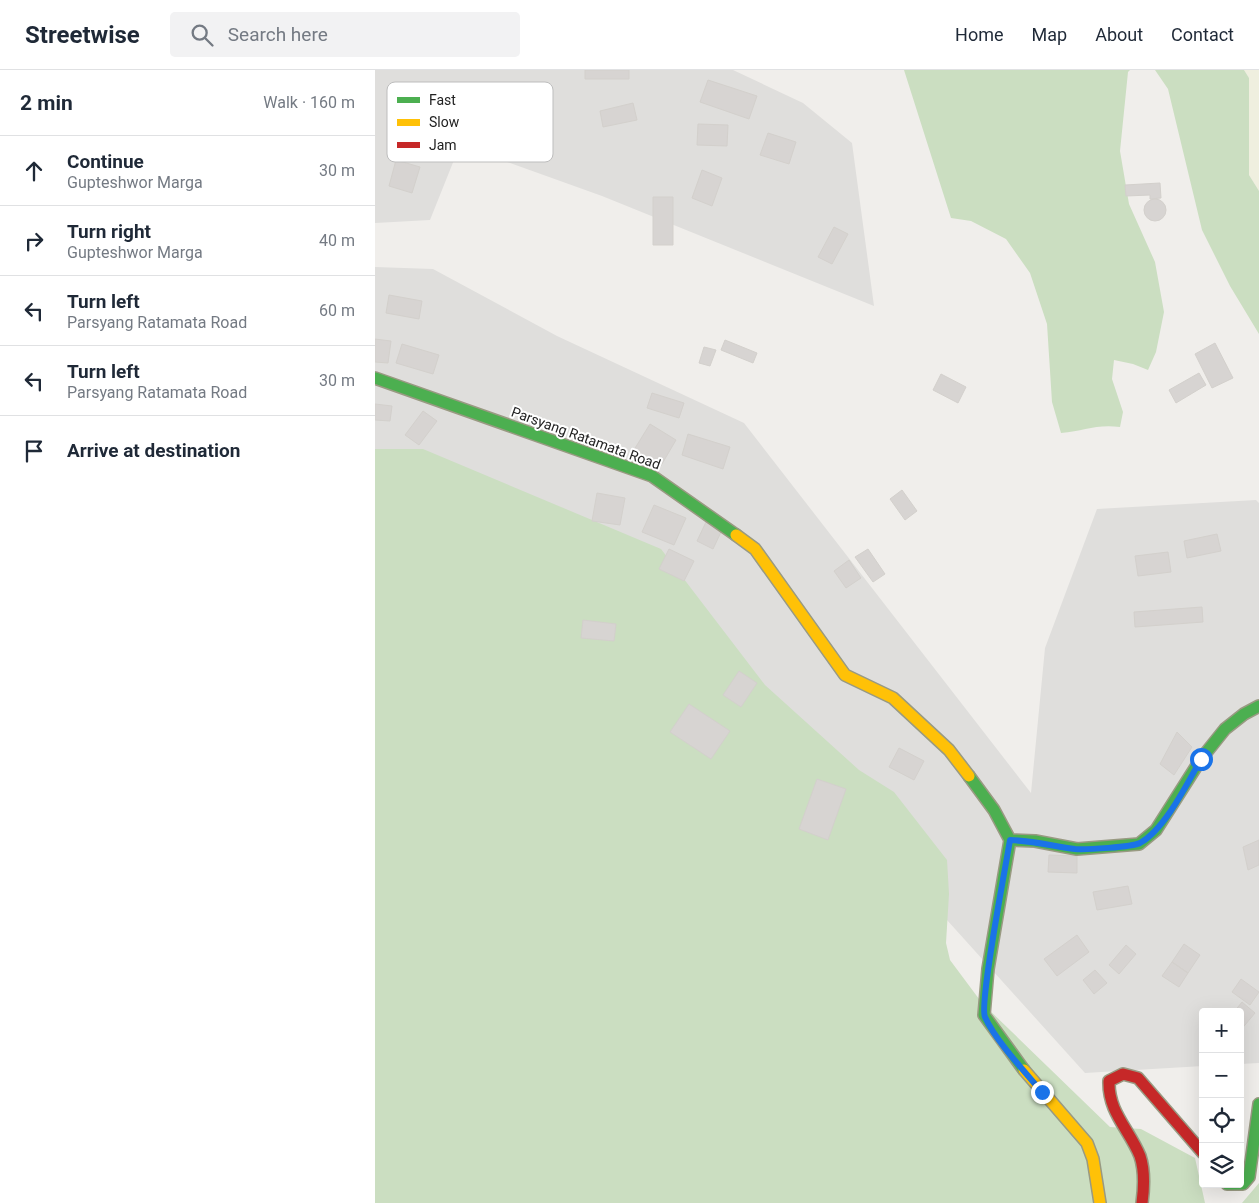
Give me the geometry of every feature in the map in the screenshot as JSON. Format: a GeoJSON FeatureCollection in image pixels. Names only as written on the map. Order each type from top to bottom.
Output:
{"type":"FeatureCollection","features":[{"type":"Feature","properties":{"kind":"street","name":"Parsyang Ratamata Road"},"geometry":{"type":"LineString","coordinates":[[375,378],[652,476],[755,549],[845,675],[893,698],[949,750],[994,810],[1010,840]]}},
{"type":"Feature","properties":{"kind":"street"},"geometry":{"type":"LineString","coordinates":[[1100,1203],[1093,1159],[1087,1143],[1011,1055],[984,1015],[989,969],[1010,840],[1035,841],[1077,849],[1139,844],[1156,830],[1183,791],[1201,759],[1225,729],[1244,714],[1259,706]]}},
{"type":"Feature","properties":{"kind":"street"},"geometry":{"type":"LineString","coordinates":[[1142,1203],[1145,1180],[1140,1157],[1126,1129],[1113,1113],[1107,1090],[1109,1081],[1123,1073],[1138,1078],[1199,1148]]}},
{"type":"Feature","properties":{"kind":"street"},"geometry":{"type":"LineString","coordinates":[[1244,1183],[1249,1177],[1259,1104]]}},
{"type":"Feature","properties":{"kind":"shaded area"},"geometry":{"type":"Polygon","coordinates":[[[375,70],[733,70],[803,103],[852,143],[874,306],[602,196],[507,162],[553,162],[553,82],[387,82],[387,162],[453,162],[430,220],[375,223],[375,70]]]}},
{"type":"Feature","properties":{"kind":"shaded area"},"geometry":{"type":"Polygon","coordinates":[[[375,267],[433,269],[557,336],[744,423],[1031,793],[1045,648],[1097,509],[1256,500],[1259,503],[1259,1063],[1244,1064],[1244,1008],[1199,1008],[1199,1066],[1085,1073],[910,879],[375,536],[375,267]]]}},
{"type":"Feature","properties":{"kind":"green space"},"geometry":{"type":"Polygon","coordinates":[[[904,70],[1130,70],[1128,72],[1120,151],[1129,204],[1155,262],[1164,312],[1156,352],[1148,370],[1133,364],[1114,360],[1112,379],[1123,412],[1120,427],[1097,427],[1061,433],[1052,402],[1047,324],[1030,273],[1006,239],[971,221],[951,218],[904,70]]]}},
{"type":"Feature","properties":{"kind":"green space"},"geometry":{"type":"Polygon","coordinates":[[[1155,70],[1244,70],[1249,78],[1249,175],[1259,191],[1259,334],[1230,286],[1202,230],[1168,89],[1155,70]]]}},
{"type":"Feature","properties":{"kind":"green space"},"geometry":{"type":"Polygon","coordinates":[[[1244,70],[1259,70],[1259,191],[1249,175],[1249,78],[1244,70]]]}},
{"type":"Feature","properties":{"kind":"green space"},"geometry":{"type":"Polygon","coordinates":[[[375,449],[423,449],[661,549],[765,685],[859,770],[894,792],[947,860],[949,894],[946,943],[950,960],[982,1003],[1110,1127],[1141,1129],[1195,1158],[1199,1176],[1199,1188],[1202,1188],[1205,1203],[375,1203],[375,449]]]}},
{"type":"Feature","properties":{"kind":"green space"},"geometry":{"type":"Polygon","coordinates":[[[1259,1183],[1259,1203],[1242,1203],[1259,1183]]]}},
{"type":"Feature","properties":{"kind":"building"},"geometry":{"type":"Polygon","coordinates":[[[585,70],[629,70],[629,79],[585,79],[585,70]]]}},
{"type":"Feature","properties":{"kind":"building"},"geometry":{"type":"Polygon","coordinates":[[[708,80],[757,96],[749,119],[700,102],[708,80]]]}},
{"type":"Feature","properties":{"kind":"building"},"geometry":{"type":"Polygon","coordinates":[[[633,103],[637,120],[603,127],[600,111],[633,103]]]}},
{"type":"Feature","properties":{"kind":"building"},"geometry":{"type":"Polygon","coordinates":[[[698,124],[728,125],[727,146],[697,145],[698,124]]]}},
{"type":"Feature","properties":{"kind":"building"},"geometry":{"type":"Polygon","coordinates":[[[768,133],[796,142],[789,164],[760,155],[768,133]]]}},
{"type":"Feature","properties":{"kind":"building"},"geometry":{"type":"Polygon","coordinates":[[[395,162],[420,167],[412,193],[389,186],[395,162]]]}},
{"type":"Feature","properties":{"kind":"building"},"geometry":{"type":"Polygon","coordinates":[[[702,170],[722,178],[712,206],[692,198],[702,170]]]}},
{"type":"Feature","properties":{"kind":"building"},"geometry":{"type":"Polygon","coordinates":[[[1160,183],[1161,198],[1150,199],[1150,195],[1126,196],[1125,185],[1160,183]]]}},
{"type":"Feature","properties":{"kind":"building"},"geometry":{"type":"Polygon","coordinates":[[[653,197],[673,197],[673,245],[653,245],[653,197]]]}},
{"type":"Feature","properties":{"kind":"building"},"geometry":{"type":"Polygon","coordinates":[[[1155,199],[1163,202],[1166,210],[1163,218],[1155,221],[1147,218],[1144,210],[1147,202],[1155,199]]]}},
{"type":"Feature","properties":{"kind":"building"},"geometry":{"type":"Polygon","coordinates":[[[834,227],[848,234],[832,264],[818,257],[834,227]]]}},
{"type":"Feature","properties":{"kind":"building"},"geometry":{"type":"Polygon","coordinates":[[[389,295],[422,301],[419,319],[386,313],[389,295]]]}},
{"type":"Feature","properties":{"kind":"building"},"geometry":{"type":"Polygon","coordinates":[[[375,339],[391,341],[388,363],[375,362],[375,339]]]}},
{"type":"Feature","properties":{"kind":"building"},"geometry":{"type":"Polygon","coordinates":[[[725,340],[757,353],[753,363],[721,350],[725,340]]]}},
{"type":"Feature","properties":{"kind":"building"},"geometry":{"type":"Polygon","coordinates":[[[1215,343],[1233,378],[1212,388],[1195,354],[1215,343]]]}},
{"type":"Feature","properties":{"kind":"building"},"geometry":{"type":"Polygon","coordinates":[[[402,344],[439,355],[433,374],[396,363],[402,344]]]}},
{"type":"Feature","properties":{"kind":"building"},"geometry":{"type":"Polygon","coordinates":[[[704,347],[716,350],[710,366],[699,363],[704,347]]]}},
{"type":"Feature","properties":{"kind":"building"},"geometry":{"type":"Polygon","coordinates":[[[1199,373],[1206,385],[1176,403],[1169,390],[1199,373]]]}},
{"type":"Feature","properties":{"kind":"building"},"geometry":{"type":"Polygon","coordinates":[[[941,374],[966,387],[958,403],[933,390],[941,374]]]}},
{"type":"Feature","properties":{"kind":"building"},"geometry":{"type":"Polygon","coordinates":[[[652,393],[684,403],[679,418],[647,408],[652,393]]]}},
{"type":"Feature","properties":{"kind":"building"},"geometry":{"type":"Polygon","coordinates":[[[375,404],[392,406],[390,421],[375,420],[375,404]]]}},
{"type":"Feature","properties":{"kind":"building"},"geometry":{"type":"Polygon","coordinates":[[[423,411],[437,421],[419,445],[405,435],[423,411]]]}},
{"type":"Feature","properties":{"kind":"building"},"geometry":{"type":"Polygon","coordinates":[[[650,424],[676,440],[659,469],[632,453],[650,424]]]}},
{"type":"Feature","properties":{"kind":"building"},"geometry":{"type":"Polygon","coordinates":[[[688,434],[730,447],[723,469],[682,455],[688,434]]]}},
{"type":"Feature","properties":{"kind":"building"},"geometry":{"type":"Polygon","coordinates":[[[902,490],[917,511],[905,520],[890,499],[902,490]]]}},
{"type":"Feature","properties":{"kind":"building"},"geometry":{"type":"Polygon","coordinates":[[[597,493],[625,498],[620,525],[592,521],[597,493]]]}},
{"type":"Feature","properties":{"kind":"building"},"geometry":{"type":"Polygon","coordinates":[[[654,505],[686,518],[674,545],[642,532],[654,505]]]}},
{"type":"Feature","properties":{"kind":"building"},"geometry":{"type":"Polygon","coordinates":[[[706,522],[722,530],[713,549],[697,541],[706,522]]]}},
{"type":"Feature","properties":{"kind":"building"},"geometry":{"type":"Polygon","coordinates":[[[1217,534],[1221,551],[1187,558],[1184,541],[1217,534]]]}},
{"type":"Feature","properties":{"kind":"building"},"geometry":{"type":"Polygon","coordinates":[[[669,549],[694,561],[684,581],[659,569],[669,549]]]}},
{"type":"Feature","properties":{"kind":"building"},"geometry":{"type":"Polygon","coordinates":[[[868,549],[885,574],[873,582],[855,557],[868,549]]]}},
{"type":"Feature","properties":{"kind":"building"},"geometry":{"type":"Polygon","coordinates":[[[1168,552],[1171,572],[1138,576],[1135,556],[1168,552]]]}},
{"type":"Feature","properties":{"kind":"building"},"geometry":{"type":"Polygon","coordinates":[[[849,560],[861,578],[846,588],[834,571],[849,560]]]}},
{"type":"Feature","properties":{"kind":"building"},"geometry":{"type":"Polygon","coordinates":[[[1202,607],[1203,622],[1135,627],[1134,612],[1202,607]]]}},
{"type":"Feature","properties":{"kind":"building"},"geometry":{"type":"Polygon","coordinates":[[[583,620],[616,624],[614,641],[581,638],[583,620]]]}},
{"type":"Feature","properties":{"kind":"building"},"geometry":{"type":"Polygon","coordinates":[[[739,671],[757,683],[741,707],[723,695],[739,671]]]}},
{"type":"Feature","properties":{"kind":"building"},"geometry":{"type":"Polygon","coordinates":[[[689,704],[730,731],[711,759],[670,732],[689,704]]]}},
{"type":"Feature","properties":{"kind":"building"},"geometry":{"type":"Polygon","coordinates":[[[1177,732],[1192,747],[1174,775],[1160,764],[1177,732]]]}},
{"type":"Feature","properties":{"kind":"building"},"geometry":{"type":"Polygon","coordinates":[[[899,748],[924,761],[914,780],[889,767],[899,748]]]}},
{"type":"Feature","properties":{"kind":"building"},"geometry":{"type":"Polygon","coordinates":[[[817,779],[846,789],[828,840],[799,829],[817,779]]]}},
{"type":"Feature","properties":{"kind":"building"},"geometry":{"type":"Polygon","coordinates":[[[1259,840],[1259,865],[1248,870],[1243,847],[1259,840]]]}},
{"type":"Feature","properties":{"kind":"building"},"geometry":{"type":"Polygon","coordinates":[[[1049,855],[1077,856],[1077,873],[1048,872],[1049,855]]]}},
{"type":"Feature","properties":{"kind":"building"},"geometry":{"type":"Polygon","coordinates":[[[1128,886],[1132,904],[1097,910],[1093,892],[1128,886]]]}},
{"type":"Feature","properties":{"kind":"building"},"geometry":{"type":"Polygon","coordinates":[[[1077,935],[1089,952],[1057,976],[1044,959],[1077,935]]]}},
{"type":"Feature","properties":{"kind":"building"},"geometry":{"type":"Polygon","coordinates":[[[1184,944],[1200,955],[1188,973],[1172,962],[1184,944]]]}},
{"type":"Feature","properties":{"kind":"building"},"geometry":{"type":"Polygon","coordinates":[[[1126,945],[1136,954],[1119,974],[1109,965],[1126,945]]]}},
{"type":"Feature","properties":{"kind":"building"},"geometry":{"type":"Polygon","coordinates":[[[1172,962],[1188,973],[1179,987],[1162,976],[1172,962]]]}},
{"type":"Feature","properties":{"kind":"building"},"geometry":{"type":"Polygon","coordinates":[[[1095,970],[1107,983],[1094,994],[1083,980],[1095,970]]]}},
{"type":"Feature","properties":{"kind":"building"},"geometry":{"type":"Polygon","coordinates":[[[1241,979],[1259,992],[1250,1005],[1232,992],[1241,979]]]}},
{"type":"Feature","properties":{"kind":"building"},"geometry":{"type":"Polygon","coordinates":[[[1242,1002],[1255,1013],[1244,1026],[1244,1008],[1237,1008],[1242,1002]]]}},
{"type":"Feature","properties":{"kind":"traffic: fast"},"geometry":{"type":"LineString","coordinates":[[375,378],[652,476],[736,535]]}},
{"type":"Feature","properties":{"kind":"traffic: fast"},"geometry":{"type":"LineString","coordinates":[[1010,840],[1035,841],[1077,849],[1139,844],[1156,830],[1201,759],[1225,729],[1244,714],[1259,706]]}},
{"type":"Feature","properties":{"kind":"traffic: fast"},"geometry":{"type":"LineString","coordinates":[[969,776],[994,810],[1010,840],[988,969],[984,1015],[1024,1070]]}},
{"type":"Feature","properties":{"kind":"traffic: fast"},"geometry":{"type":"LineString","coordinates":[[1244,1183],[1249,1177],[1259,1104]]}},
{"type":"Feature","properties":{"kind":"traffic: slow"},"geometry":{"type":"LineString","coordinates":[[736,535],[755,549],[845,675],[893,698],[949,750],[969,776]]}},
{"type":"Feature","properties":{"kind":"traffic: slow"},"geometry":{"type":"LineString","coordinates":[[1024,1070],[1087,1143],[1093,1159],[1100,1203]]}},
{"type":"Feature","properties":{"kind":"traffic: jam"},"geometry":{"type":"LineString","coordinates":[[1142,1203],[1144,1180],[1142,1162],[1115,1111],[1109,1081],[1123,1074],[1138,1078],[1199,1148]]}},
{"type":"Feature","properties":{"kind":"route"},"geometry":{"type":"LineString","coordinates":[[1042,1092],[1011,1055],[984,1015],[989,969],[1010,840],[1035,841],[1077,849],[1139,844],[1156,830],[1183,791],[1201,759]]}}]}
